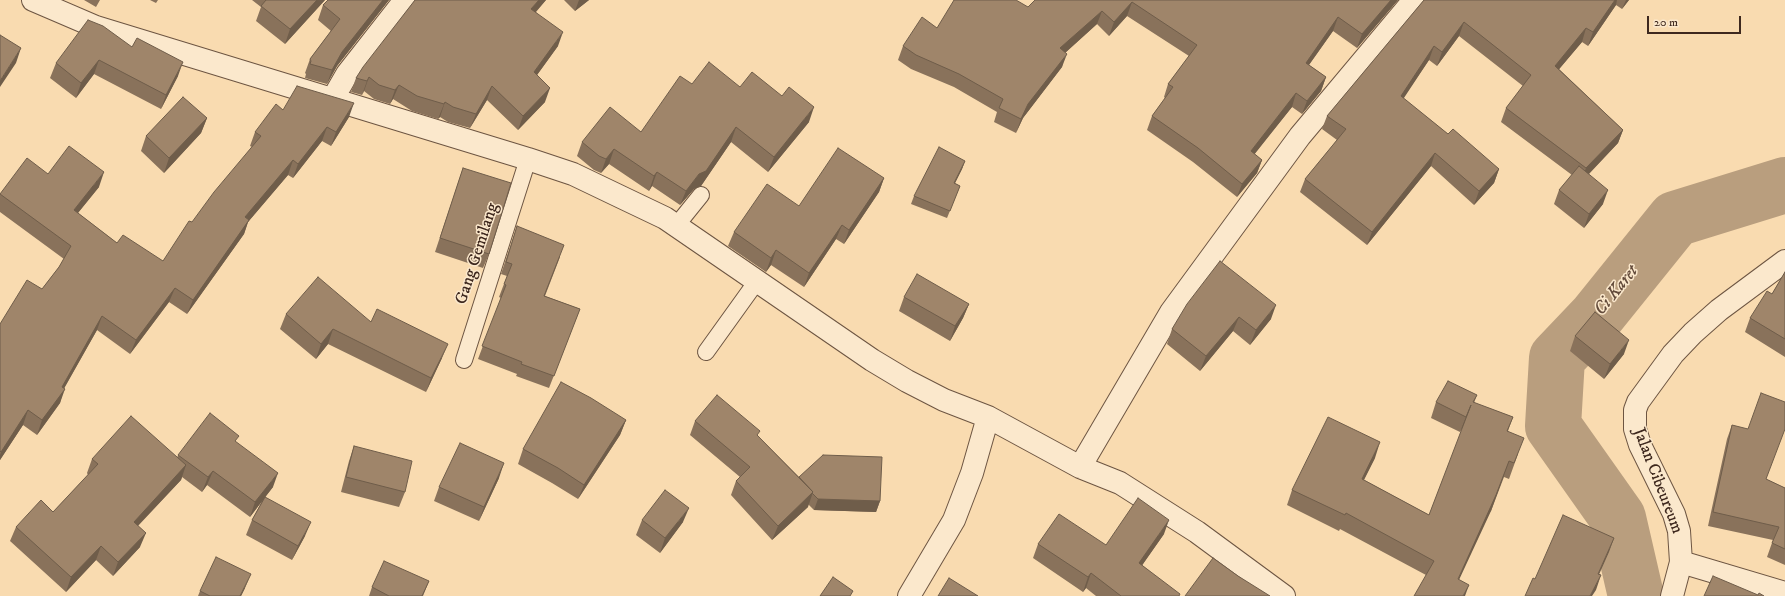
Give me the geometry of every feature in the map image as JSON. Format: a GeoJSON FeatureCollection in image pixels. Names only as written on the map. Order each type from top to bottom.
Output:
{"type":"FeatureCollection","features":[{"type":"Feature","properties":{"kind":"street"},"geometry":{"type":"LineString","coordinates":[[33,0],[96,27],[573,174],[659,215],[878,364],[944,400],[988,418],[1080,467],[1120,483],[1197,532],[1284,596]]}},
{"type":"Feature","properties":{"kind":"street"},"geometry":{"type":"LineString","coordinates":[[332,100],[347,74],[405,0]]}},
{"type":"Feature","properties":{"kind":"street"},"geometry":{"type":"LineString","coordinates":[[1080,467],[1171,312],[1300,136],[1414,0]]}},
{"type":"Feature","properties":{"kind":"street","name":"Jalan Cibeureum"},"geometry":{"type":"LineString","coordinates":[[1672,596],[1681,562],[1679,531],[1674,514],[1640,445],[1635,429],[1635,410],[1638,402],[1673,354],[1693,333],[1725,306],[1785,261]]}},
{"type":"Feature","properties":{"kind":"street"},"geometry":{"type":"LineString","coordinates":[[909,596],[954,520],[972,473],[988,418]]}},
{"type":"Feature","properties":{"kind":"street"},"geometry":{"type":"LineString","coordinates":[[1681,562],[1785,592]]}},
{"type":"Feature","properties":{"kind":"lane","name":"Gang Gemilang"},"geometry":{"type":"LineString","coordinates":[[464,360],[528,159]]}},
{"type":"Feature","properties":{"kind":"lane"},"geometry":{"type":"LineString","coordinates":[[676,226],[700,196]]}},
{"type":"Feature","properties":{"kind":"lane"},"geometry":{"type":"LineString","coordinates":[[706,352],[758,281]]}},
{"type":"Feature","properties":{"kind":"building"},"geometry":{"type":"Polygon","coordinates":[[[266,0],[317,0],[290,29],[261,6],[266,0]]]}},
{"type":"Feature","properties":{"kind":"building"},"geometry":{"type":"Polygon","coordinates":[[[328,0],[383,0],[342,52],[332,70],[310,64],[310,59],[340,19],[323,5],[328,0]]]}},
{"type":"Feature","properties":{"kind":"building"},"geometry":{"type":"Polygon","coordinates":[[[415,0],[539,0],[531,9],[563,32],[534,72],[550,88],[523,116],[492,86],[476,114],[453,107],[445,102],[444,104],[417,96],[399,85],[395,90],[379,85],[369,77],[367,81],[356,78],[415,0]]]}},
{"type":"Feature","properties":{"kind":"building"},"geometry":{"type":"Polygon","coordinates":[[[954,0],[1016,0],[1028,7],[1035,0],[1391,0],[1362,34],[1338,17],[1306,63],[1326,77],[1307,101],[1296,93],[1251,151],[1262,160],[1242,184],[1198,148],[1152,116],[1173,87],[1168,84],[1197,45],[1132,2],[1114,22],[1102,11],[1060,48],[1067,54],[1028,104],[1021,119],[999,108],[1003,99],[959,74],[916,55],[903,46],[922,17],[937,28],[954,0]]]}},
{"type":"Feature","properties":{"kind":"building"},"geometry":{"type":"Polygon","coordinates":[[[1424,0],[1615,0],[1593,32],[1586,28],[1555,66],[1623,130],[1586,168],[1506,108],[1531,75],[1464,22],[1442,52],[1434,46],[1401,96],[1448,134],[1453,129],[1499,169],[1479,191],[1435,153],[1372,232],[1305,179],[1346,129],[1327,116],[1424,0]]]}},
{"type":"Feature","properties":{"kind":"building"},"geometry":{"type":"Polygon","coordinates":[[[88,20],[103,26],[132,47],[137,38],[183,62],[166,95],[99,60],[81,83],[56,63],[88,20]]]}},
{"type":"Feature","properties":{"kind":"building"},"geometry":{"type":"Polygon","coordinates":[[[0,35],[21,48],[0,81],[0,35]]]}},
{"type":"Feature","properties":{"kind":"building"},"geometry":{"type":"Polygon","coordinates":[[[709,62],[740,87],[752,72],[782,96],[789,87],[814,107],[774,157],[736,127],[706,171],[699,174],[686,191],[657,172],[654,176],[614,149],[606,159],[599,156],[582,142],[610,107],[641,132],[680,76],[692,84],[709,62]]]}},
{"type":"Feature","properties":{"kind":"building"},"geometry":{"type":"Polygon","coordinates":[[[297,86],[354,103],[336,132],[327,127],[298,164],[293,160],[245,217],[249,220],[193,300],[175,288],[136,340],[102,316],[62,387],[65,389],[42,420],[28,410],[1,452],[0,324],[27,280],[42,289],[59,267],[71,246],[0,194],[27,158],[48,174],[69,146],[104,172],[74,210],[117,243],[123,235],[163,261],[189,221],[192,222],[214,192],[261,136],[255,132],[276,104],[283,110],[297,86]]]}},
{"type":"Feature","properties":{"kind":"building"},"geometry":{"type":"Polygon","coordinates":[[[183,97],[207,118],[169,158],[146,136],[183,97]]]}},
{"type":"Feature","properties":{"kind":"building"},"geometry":{"type":"Polygon","coordinates":[[[939,147],[965,161],[954,183],[960,186],[950,211],[914,196],[939,147]]]}},
{"type":"Feature","properties":{"kind":"building"},"geometry":{"type":"Polygon","coordinates":[[[838,148],[884,178],[849,230],[842,225],[809,273],[776,250],[771,258],[734,232],[767,184],[799,206],[838,148]]]}},
{"type":"Feature","properties":{"kind":"building"},"geometry":{"type":"Polygon","coordinates":[[[1579,166],[1608,190],[1589,214],[1559,190],[1579,166]]]}},
{"type":"Feature","properties":{"kind":"building"},"geometry":{"type":"Polygon","coordinates":[[[463,168],[511,183],[489,254],[440,238],[463,168]]]}},
{"type":"Feature","properties":{"kind":"building"},"geometry":{"type":"Polygon","coordinates":[[[517,226],[564,245],[544,296],[580,309],[554,376],[521,364],[522,362],[482,346],[506,285],[504,284],[512,264],[506,262],[517,226]]]}},
{"type":"Feature","properties":{"kind":"building"},"geometry":{"type":"Polygon","coordinates":[[[1220,261],[1276,305],[1256,330],[1239,317],[1206,356],[1172,329],[1187,304],[1220,261]]]}},
{"type":"Feature","properties":{"kind":"building"},"geometry":{"type":"Polygon","coordinates":[[[1785,272],[1785,339],[1750,318],[1767,291],[1772,294],[1785,272]]]}},
{"type":"Feature","properties":{"kind":"building"},"geometry":{"type":"Polygon","coordinates":[[[917,274],[969,304],[955,326],[904,297],[917,274]]]}},
{"type":"Feature","properties":{"kind":"building"},"geometry":{"type":"Polygon","coordinates":[[[318,277],[371,322],[377,309],[448,344],[431,378],[333,329],[321,344],[286,314],[318,277]]]}},
{"type":"Feature","properties":{"kind":"building"},"geometry":{"type":"Polygon","coordinates":[[[1595,312],[1629,340],[1610,364],[1575,336],[1595,312]]]}},
{"type":"Feature","properties":{"kind":"building"},"geometry":{"type":"Polygon","coordinates":[[[1448,381],[1477,395],[1473,402],[1513,417],[1507,431],[1524,438],[1514,463],[1509,461],[1496,495],[1458,579],[1469,585],[1463,596],[1414,596],[1434,561],[1346,513],[1345,515],[1292,490],[1328,417],[1380,442],[1362,479],[1429,515],[1471,405],[1466,417],[1436,402],[1448,381]]]}},
{"type":"Feature","properties":{"kind":"building"},"geometry":{"type":"Polygon","coordinates":[[[561,382],[591,398],[626,420],[584,485],[558,468],[523,449],[561,382]]]}},
{"type":"Feature","properties":{"kind":"building"},"geometry":{"type":"Polygon","coordinates":[[[1761,393],[1785,402],[1785,429],[1766,479],[1785,488],[1785,549],[1772,543],[1779,527],[1713,512],[1732,425],[1748,429],[1761,393]]]}},
{"type":"Feature","properties":{"kind":"building"},"geometry":{"type":"Polygon","coordinates":[[[717,395],[760,431],[757,435],[813,492],[778,526],[736,481],[750,467],[695,421],[717,395]]]}},
{"type":"Feature","properties":{"kind":"building"},"geometry":{"type":"Polygon","coordinates":[[[210,413],[239,436],[235,441],[278,473],[255,502],[213,471],[208,477],[178,455],[210,413]]]}},
{"type":"Feature","properties":{"kind":"building"},"geometry":{"type":"Polygon","coordinates":[[[131,416],[186,465],[134,522],[146,533],[118,562],[101,546],[71,577],[16,527],[41,500],[53,512],[98,464],[92,459],[131,416]]]}},
{"type":"Feature","properties":{"kind":"building"},"geometry":{"type":"Polygon","coordinates":[[[460,443],[504,463],[484,507],[439,487],[460,443]]]}},
{"type":"Feature","properties":{"kind":"building"},"geometry":{"type":"Polygon","coordinates":[[[354,446],[412,461],[405,492],[346,477],[354,446]]]}},
{"type":"Feature","properties":{"kind":"building"},"geometry":{"type":"Polygon","coordinates":[[[823,455],[882,457],[880,501],[818,499],[799,477],[823,455]]]}},
{"type":"Feature","properties":{"kind":"building"},"geometry":{"type":"Polygon","coordinates":[[[665,490],[689,508],[665,538],[642,520],[665,490]]]}},
{"type":"Feature","properties":{"kind":"building"},"geometry":{"type":"Polygon","coordinates":[[[265,497],[311,522],[298,546],[252,520],[265,497]]]}},
{"type":"Feature","properties":{"kind":"building"},"geometry":{"type":"Polygon","coordinates":[[[1138,498],[1169,520],[1139,563],[1180,594],[1179,596],[1121,596],[1091,573],[1088,577],[1038,544],[1059,514],[1106,545],[1138,498]]]}},
{"type":"Feature","properties":{"kind":"building"},"geometry":{"type":"Polygon","coordinates":[[[1563,515],[1614,538],[1598,574],[1601,575],[1590,596],[1525,596],[1533,578],[1535,579],[1563,515]]]}},
{"type":"Feature","properties":{"kind":"building"},"geometry":{"type":"Polygon","coordinates":[[[216,557],[251,574],[240,596],[210,596],[200,591],[216,557]]]}},
{"type":"Feature","properties":{"kind":"building"},"geometry":{"type":"Polygon","coordinates":[[[1213,558],[1238,576],[1270,596],[1185,596],[1213,558]]]}},
{"type":"Feature","properties":{"kind":"building"},"geometry":{"type":"Polygon","coordinates":[[[384,561],[429,581],[422,596],[389,596],[372,587],[384,561]]]}},
{"type":"Feature","properties":{"kind":"building"},"geometry":{"type":"Polygon","coordinates":[[[1713,576],[1758,595],[1759,593],[1764,596],[1704,596],[1713,576]]]}},
{"type":"Feature","properties":{"kind":"building"},"geometry":{"type":"Polygon","coordinates":[[[833,577],[853,591],[850,596],[820,596],[833,577]]]}},
{"type":"Feature","properties":{"kind":"building"},"geometry":{"type":"Polygon","coordinates":[[[949,578],[978,596],[938,596],[949,578]]]}},
{"type":"Feature","properties":{"kind":"waterway","name":"Ci Karet"},"geometry":{"type":"LineString","coordinates":[[1636,596],[1618,518],[1553,426],[1557,358],[1596,317],[1675,219],[1785,185]]}}]}
